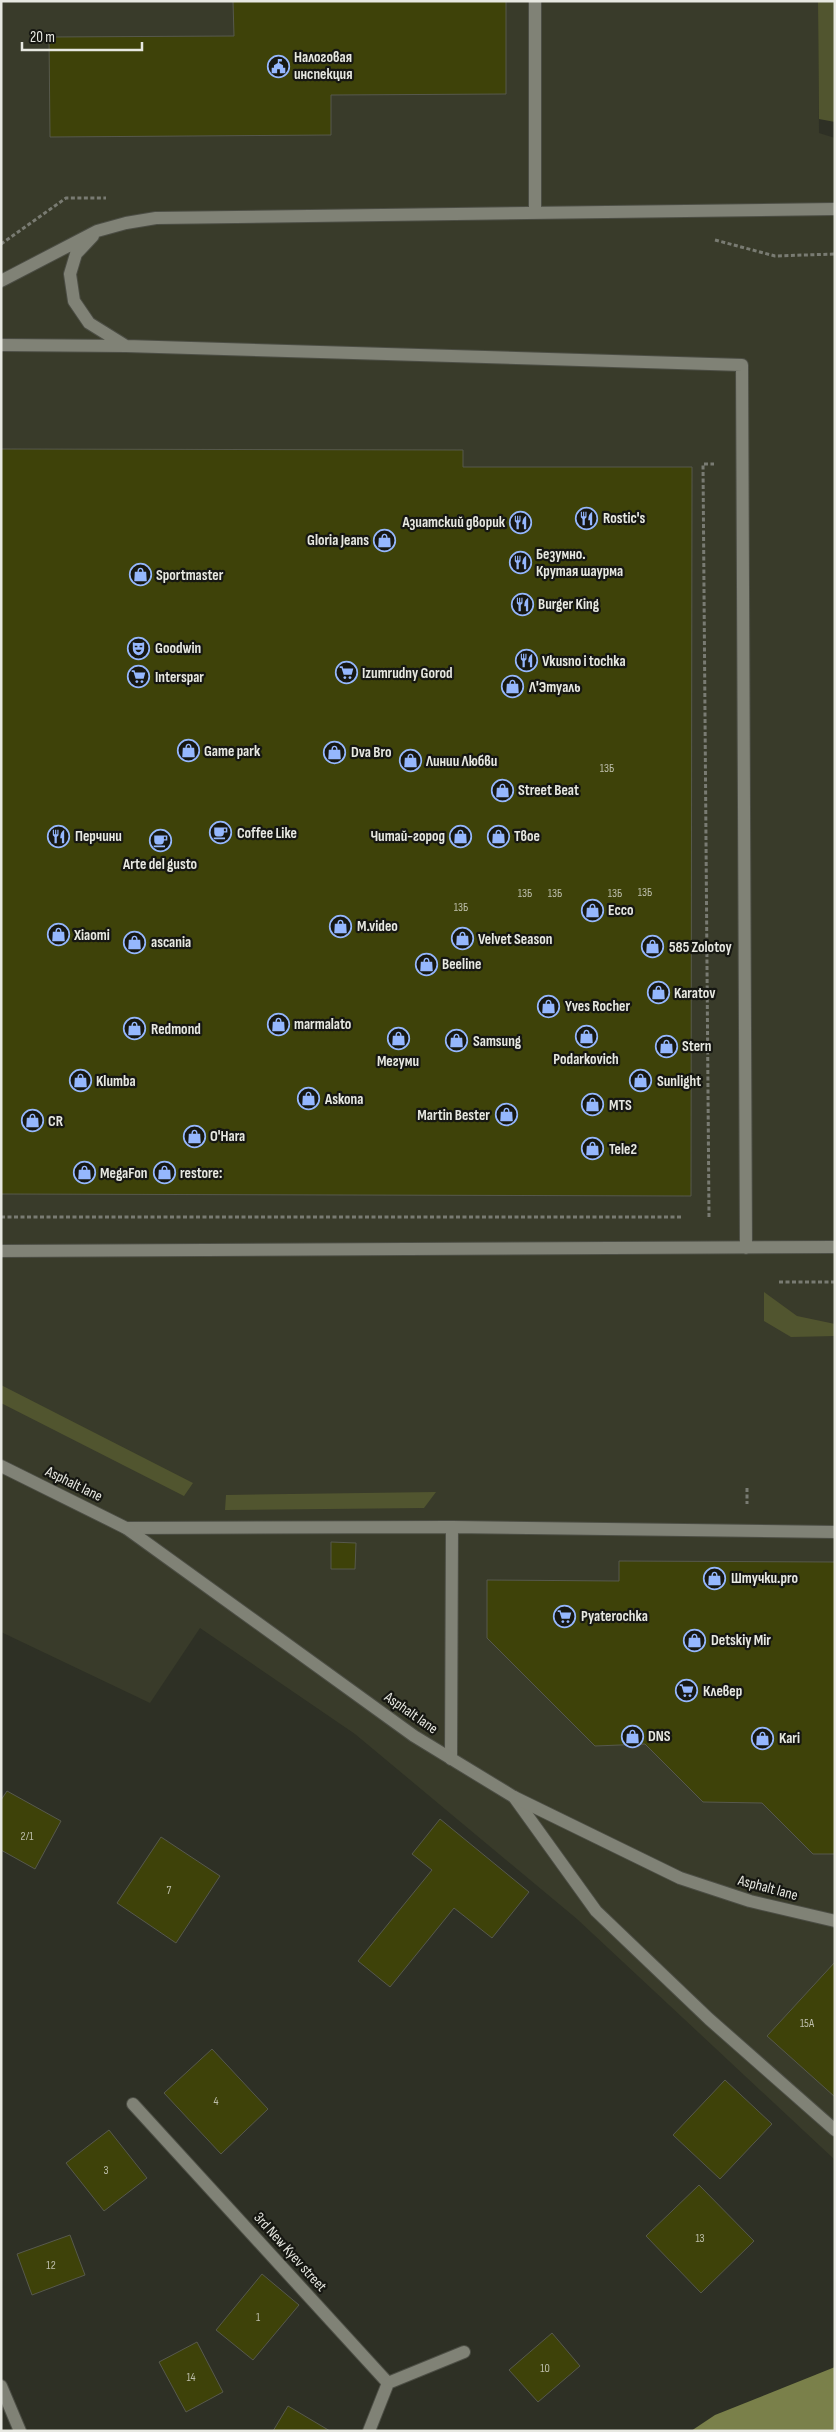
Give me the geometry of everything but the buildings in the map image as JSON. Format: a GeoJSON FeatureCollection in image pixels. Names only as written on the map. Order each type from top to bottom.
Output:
{"type":"FeatureCollection","features":[{"type":"Feature","properties":{"kind":"street"},"geometry":{"type":"LineString","coordinates":[[534,212],[535,1]]}},
{"type":"Feature","properties":{"kind":"street"},"geometry":{"type":"LineString","coordinates":[[1,281],[97,231],[126,223],[156,218],[835,209]]}},
{"type":"Feature","properties":{"kind":"street"},"geometry":{"type":"LineString","coordinates":[[97,231],[76,254],[70,274],[74,300],[89,323],[126,346]]}},
{"type":"Feature","properties":{"kind":"street"},"geometry":{"type":"LineString","coordinates":[[1,345],[126,346],[742,365],[746,1248]]}},
{"type":"Feature","properties":{"kind":"street"},"geometry":{"type":"LineString","coordinates":[[1,1251],[835,1246]]}},
{"type":"Feature","properties":{"kind":"street","name":"Asphalt lane"},"geometry":{"type":"LineString","coordinates":[[1,1466],[126,1528],[414,1736],[514,1796],[680,1878],[750,1901],[835,1921]]}},
{"type":"Feature","properties":{"kind":"street"},"geometry":{"type":"LineString","coordinates":[[452,1527],[452,1759]]}},
{"type":"Feature","properties":{"kind":"street"},"geometry":{"type":"LineString","coordinates":[[126,1528],[452,1527],[835,1532]]}},
{"type":"Feature","properties":{"kind":"street"},"geometry":{"type":"LineString","coordinates":[[514,1796],[596,1911],[709,2019],[835,2130]]}},
{"type":"Feature","properties":{"kind":"street","name":"3rd New Kyev street"},"geometry":{"type":"LineString","coordinates":[[133,2104],[388,2383]]}},
{"type":"Feature","properties":{"kind":"street"},"geometry":{"type":"LineString","coordinates":[[369,2431],[388,2383],[464,2352]]}},
{"type":"Feature","properties":{"kind":"street"},"geometry":{"type":"LineString","coordinates":[[1,2386],[20,2431]]}},
{"type":"Feature","properties":{"kind":"path"},"geometry":{"type":"LineString","coordinates":[[699,1218],[709,1218],[703,464],[743,465]]}},
{"type":"Feature","properties":{"kind":"path"},"geometry":{"type":"LineString","coordinates":[[1,1217],[689,1218]]}},
{"type":"Feature","properties":{"kind":"path"},"geometry":{"type":"LineString","coordinates":[[778,1282],[835,1282]]}},
{"type":"Feature","properties":{"kind":"shaded area"},"geometry":{"type":"Polygon","coordinates":[[[1,1],[818,1],[819,133],[835,138],[835,2160],[577,1919],[355,1734],[200,1628],[150,1703],[1,1632],[1,1]]]}},
{"type":"Feature","properties":{"kind":"shaded area"},"geometry":{"type":"Polygon","coordinates":[[[818,1],[835,1],[835,122],[819,119],[818,1]]]}},
{"type":"Feature","properties":{"kind":"shaded area"},"geometry":{"type":"Polygon","coordinates":[[[764,1292],[797,1316],[835,1324],[835,1336],[791,1337],[764,1321],[764,1292]]]}},
{"type":"Feature","properties":{"kind":"shaded area"},"geometry":{"type":"Polygon","coordinates":[[[1,1385],[193,1483],[184,1496],[1,1403],[1,1385]]]}},
{"type":"Feature","properties":{"kind":"shaded area"},"geometry":{"type":"Polygon","coordinates":[[[436,1492],[424,1508],[225,1510],[226,1495],[436,1492]]]}},
{"type":"Feature","properties":{"kind":"shaded area"},"geometry":{"type":"Polygon","coordinates":[[[835,2367],[835,2431],[691,2431],[715,2415],[835,2367]]]}},
{"type":"Feature","properties":{"kind":"place","name":"Налоговая инспекция"},"geometry":{"type":"Point","coordinates":[278,66]}},
{"type":"Feature","properties":{"kind":"place","name":"Rostic's"},"geometry":{"type":"Point","coordinates":[587,518]}},
{"type":"Feature","properties":{"kind":"place","name":"Азиатский дворик"},"geometry":{"type":"Point","coordinates":[521,522]}},
{"type":"Feature","properties":{"kind":"place","name":"Gloria Jeans"},"geometry":{"type":"Point","coordinates":[385,540]}},
{"type":"Feature","properties":{"kind":"place","name":"Безумно. Крутая шаурма"},"geometry":{"type":"Point","coordinates":[520,563]}},
{"type":"Feature","properties":{"kind":"place","name":"Sportmaster"},"geometry":{"type":"Point","coordinates":[140,575]}},
{"type":"Feature","properties":{"kind":"place","name":"Burger King"},"geometry":{"type":"Point","coordinates":[522,604]}},
{"type":"Feature","properties":{"kind":"place","name":"Goodwin"},"geometry":{"type":"Point","coordinates":[139,648]}},
{"type":"Feature","properties":{"kind":"place","name":"Vkusno i tochka"},"geometry":{"type":"Point","coordinates":[526,661]}},
{"type":"Feature","properties":{"kind":"place","name":"Izumrudny Gorod"},"geometry":{"type":"Point","coordinates":[346,673]}},
{"type":"Feature","properties":{"kind":"place","name":"Interspar"},"geometry":{"type":"Point","coordinates":[139,677]}},
{"type":"Feature","properties":{"kind":"place","name":"Л'Этуаль"},"geometry":{"type":"Point","coordinates":[513,687]}},
{"type":"Feature","properties":{"kind":"place","name":"Game park"},"geometry":{"type":"Point","coordinates":[188,751]}},
{"type":"Feature","properties":{"kind":"place","name":"Dva Bro"},"geometry":{"type":"Point","coordinates":[335,752]}},
{"type":"Feature","properties":{"kind":"place","name":"Линии Любви"},"geometry":{"type":"Point","coordinates":[410,761]}},
{"type":"Feature","properties":{"kind":"place","name":"Street Beat"},"geometry":{"type":"Point","coordinates":[502,790]}},
{"type":"Feature","properties":{"kind":"place","name":"Coffee Like"},"geometry":{"type":"Point","coordinates":[221,833]}},
{"type":"Feature","properties":{"kind":"place","name":"Перчини"},"geometry":{"type":"Point","coordinates":[59,836]}},
{"type":"Feature","properties":{"kind":"place","name":"Читай-город"},"geometry":{"type":"Point","coordinates":[461,836]}},
{"type":"Feature","properties":{"kind":"place","name":"Твое"},"geometry":{"type":"Point","coordinates":[498,836]}},
{"type":"Feature","properties":{"kind":"place","name":"Arte del gusto"},"geometry":{"type":"Point","coordinates":[160,841]}},
{"type":"Feature","properties":{"kind":"place","name":"Ecco"},"geometry":{"type":"Point","coordinates":[592,910]}},
{"type":"Feature","properties":{"kind":"place","name":"M.video"},"geometry":{"type":"Point","coordinates":[341,926]}},
{"type":"Feature","properties":{"kind":"place","name":"Xiaomi"},"geometry":{"type":"Point","coordinates":[58,935]}},
{"type":"Feature","properties":{"kind":"place","name":"Velvet Season"},"geometry":{"type":"Point","coordinates":[462,939]}},
{"type":"Feature","properties":{"kind":"place","name":"ascania"},"geometry":{"type":"Point","coordinates":[135,942]}},
{"type":"Feature","properties":{"kind":"place","name":"585 Zolotoy"},"geometry":{"type":"Point","coordinates":[653,947]}},
{"type":"Feature","properties":{"kind":"place","name":"Beeline"},"geometry":{"type":"Point","coordinates":[426,964]}},
{"type":"Feature","properties":{"kind":"place","name":"Karatov"},"geometry":{"type":"Point","coordinates":[658,993]}},
{"type":"Feature","properties":{"kind":"place","name":"Yves Rocher"},"geometry":{"type":"Point","coordinates":[549,1006]}},
{"type":"Feature","properties":{"kind":"place","name":"marmalato"},"geometry":{"type":"Point","coordinates":[278,1024]}},
{"type":"Feature","properties":{"kind":"place","name":"Redmond"},"geometry":{"type":"Point","coordinates":[135,1029]}},
{"type":"Feature","properties":{"kind":"place","name":"Podarkovich"},"geometry":{"type":"Point","coordinates":[586,1036]}},
{"type":"Feature","properties":{"kind":"place","name":"Мегуми"},"geometry":{"type":"Point","coordinates":[398,1038]}},
{"type":"Feature","properties":{"kind":"place","name":"Samsung"},"geometry":{"type":"Point","coordinates":[457,1041]}},
{"type":"Feature","properties":{"kind":"place","name":"Stern"},"geometry":{"type":"Point","coordinates":[666,1046]}},
{"type":"Feature","properties":{"kind":"place","name":"Klumba"},"geometry":{"type":"Point","coordinates":[80,1081]}},
{"type":"Feature","properties":{"kind":"place","name":"Sunlight"},"geometry":{"type":"Point","coordinates":[641,1081]}},
{"type":"Feature","properties":{"kind":"place","name":"Askona"},"geometry":{"type":"Point","coordinates":[309,1099]}},
{"type":"Feature","properties":{"kind":"place","name":"MTS"},"geometry":{"type":"Point","coordinates":[593,1105]}},
{"type":"Feature","properties":{"kind":"place","name":"Martin Bester"},"geometry":{"type":"Point","coordinates":[506,1115]}},
{"type":"Feature","properties":{"kind":"place","name":"CR"},"geometry":{"type":"Point","coordinates":[32,1121]}},
{"type":"Feature","properties":{"kind":"place","name":"O'Hara"},"geometry":{"type":"Point","coordinates":[194,1136]}},
{"type":"Feature","properties":{"kind":"place","name":"Tele2"},"geometry":{"type":"Point","coordinates":[593,1149]}},
{"type":"Feature","properties":{"kind":"place","name":"MegaFon"},"geometry":{"type":"Point","coordinates":[84,1173]}},
{"type":"Feature","properties":{"kind":"place","name":"restore:"},"geometry":{"type":"Point","coordinates":[164,1173]}},
{"type":"Feature","properties":{"kind":"place","name":"Штучки.pro"},"geometry":{"type":"Point","coordinates":[715,1578]}},
{"type":"Feature","properties":{"kind":"place","name":"Pyaterochka"},"geometry":{"type":"Point","coordinates":[565,1616]}},
{"type":"Feature","properties":{"kind":"place","name":"Detskiy Mir"},"geometry":{"type":"Point","coordinates":[695,1640]}},
{"type":"Feature","properties":{"kind":"place","name":"Клевер"},"geometry":{"type":"Point","coordinates":[687,1691]}},
{"type":"Feature","properties":{"kind":"place","name":"DNS"},"geometry":{"type":"Point","coordinates":[632,1736]}},
{"type":"Feature","properties":{"kind":"place","name":"Kari"},"geometry":{"type":"Point","coordinates":[763,1738]}}]}
